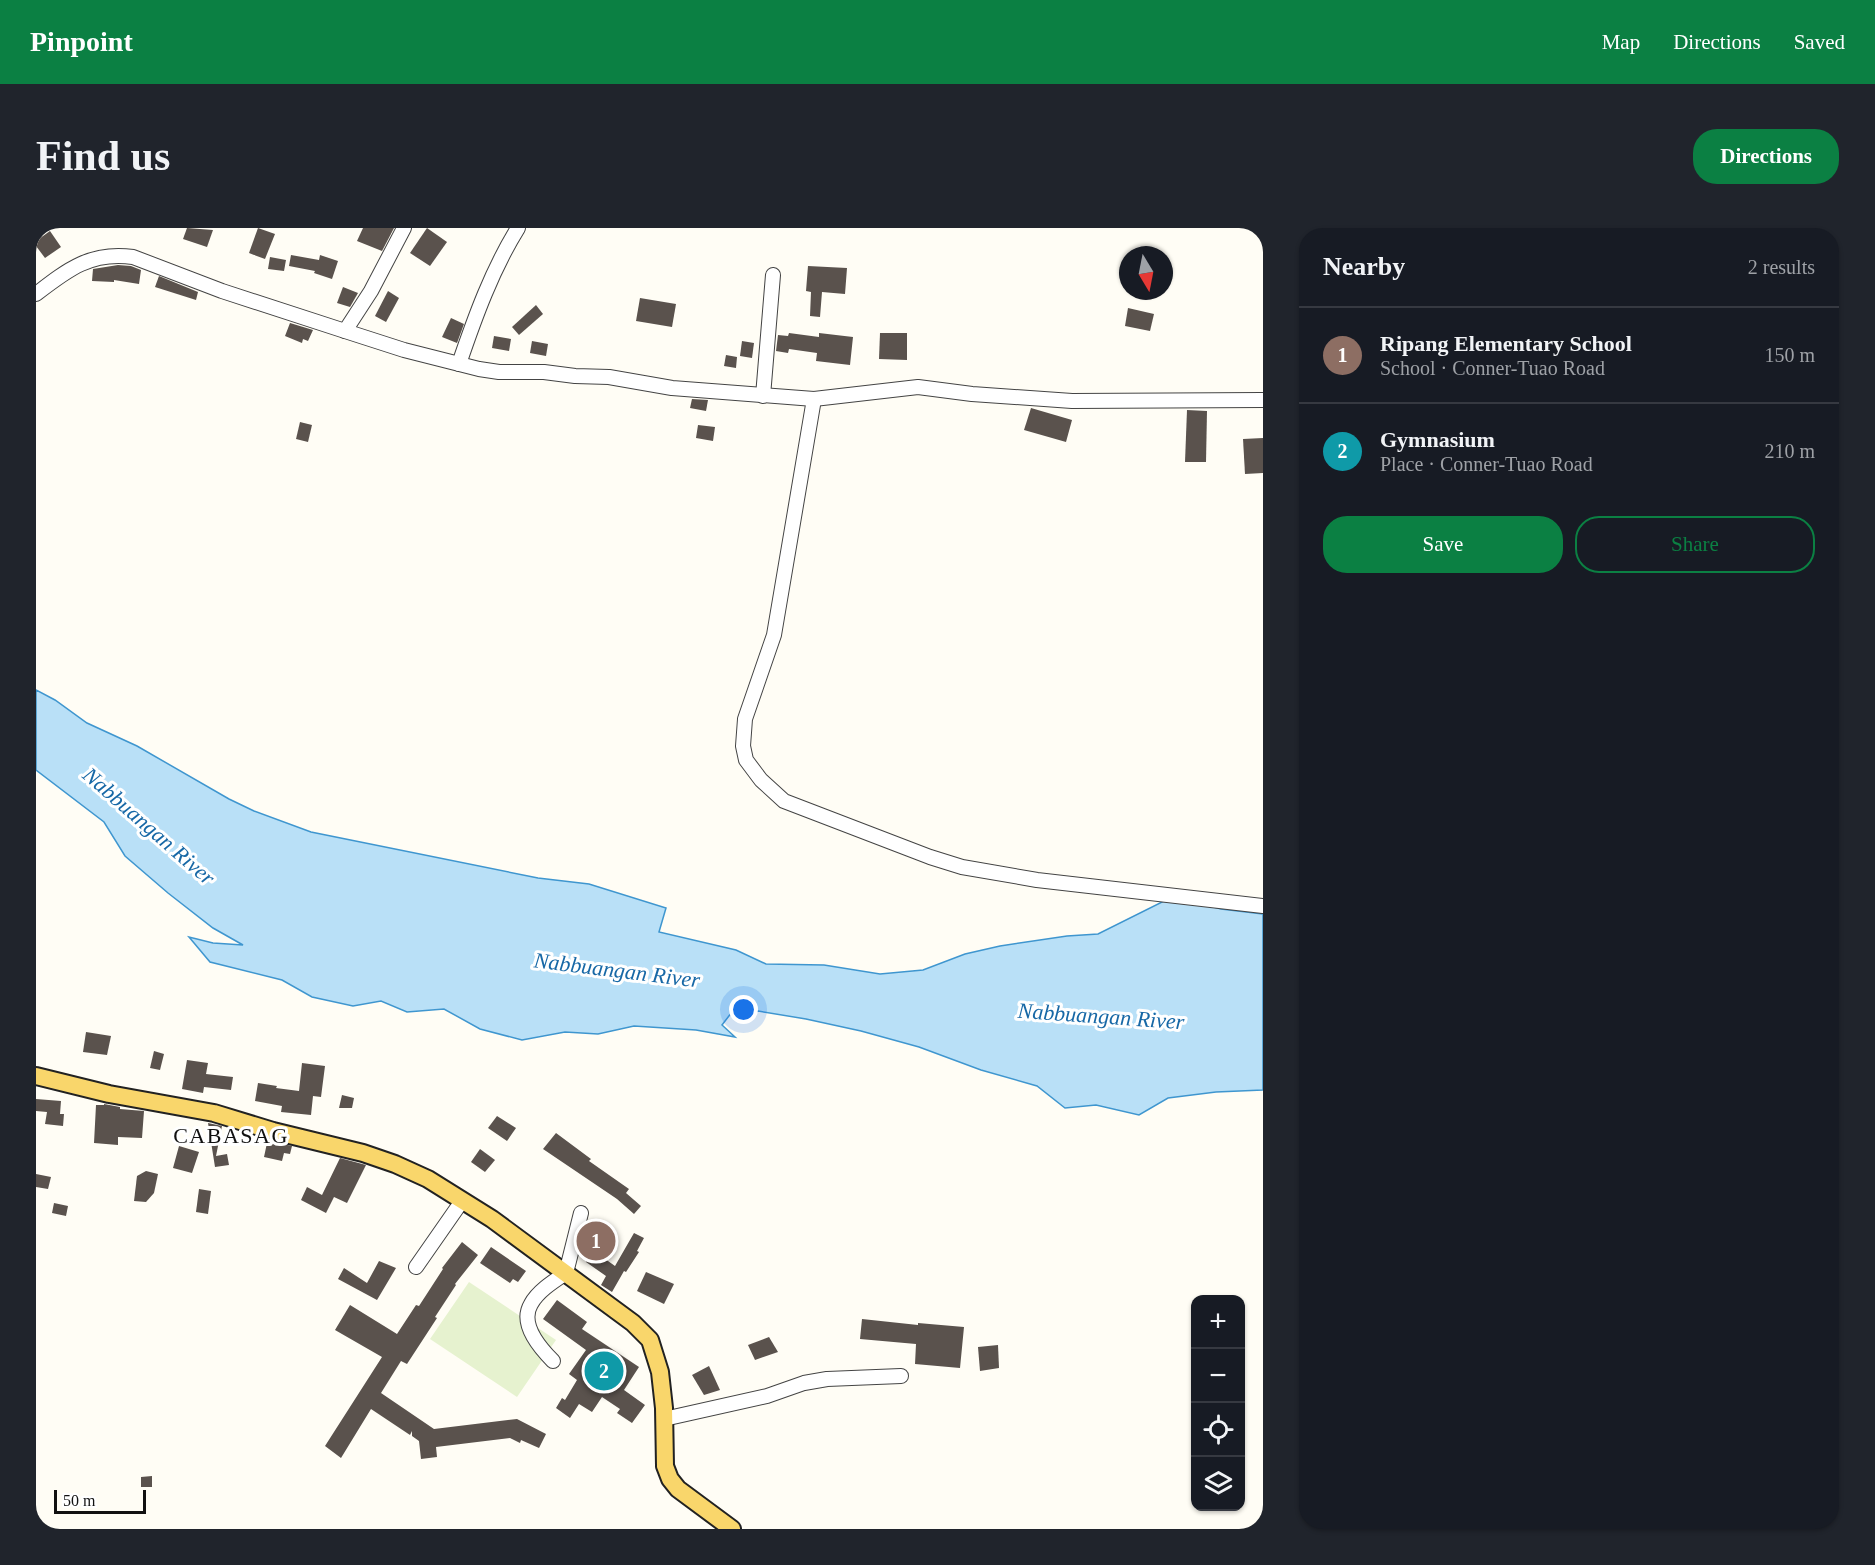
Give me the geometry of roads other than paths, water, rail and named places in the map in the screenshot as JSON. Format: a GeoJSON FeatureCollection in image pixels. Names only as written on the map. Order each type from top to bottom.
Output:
{"type":"FeatureCollection","features":[{"type":"Feature","properties":{"kind":"main road"},"geometry":{"type":"LineString","coordinates":[[36,1076],[109,1094],[214,1113],[273,1131],[363,1153],[428,1179],[492,1219],[633,1323],[650,1340],[660,1372],[665,1466],[670,1479],[678,1489],[732,1529]]}},
{"type":"Feature","properties":{"kind":"street"},"geometry":{"type":"LineString","coordinates":[[345,331],[371,291],[404,228]]}},
{"type":"Feature","properties":{"kind":"street"},"geometry":{"type":"LineString","coordinates":[[459,364],[476,312],[504,249],[518,228]]}},
{"type":"Feature","properties":{"kind":"street"},"geometry":{"type":"LineString","coordinates":[[36,294],[81,263],[96,258],[133,257],[222,291],[404,350],[500,372],[544,372],[609,377],[672,388],[814,399],[918,387],[972,394],[1072,401],[1263,400]]}},
{"type":"Feature","properties":{"kind":"street"},"geometry":{"type":"LineString","coordinates":[[763,396],[773,275]]}},
{"type":"Feature","properties":{"kind":"street"},"geometry":{"type":"LineString","coordinates":[[814,399],[774,635],[745,719],[742,746],[746,760],[761,780],[784,801],[962,867],[1037,880],[1263,906]]}},
{"type":"Feature","properties":{"kind":"street"},"geometry":{"type":"LineString","coordinates":[[416,1267],[462,1201]]}},
{"type":"Feature","properties":{"kind":"street"},"geometry":{"type":"LineString","coordinates":[[553,1361],[537,1346],[528,1320],[528,1311],[531,1303],[546,1287],[566,1273],[581,1213]]}},
{"type":"Feature","properties":{"kind":"street"},"geometry":{"type":"LineString","coordinates":[[664,1419],[767,1396],[804,1383],[827,1379],[901,1376]]}},
{"type":"Feature","properties":{"kind":"water","name":"Nabbuangan River"},"geometry":{"type":"Polygon","coordinates":[[[36,690],[55,700],[87,723],[137,746],[254,811],[311,832],[538,878],[589,884],[666,908],[659,932],[736,950],[766,964],[824,965],[880,974],[923,970],[965,954],[1000,946],[1098,934],[1164,901],[1199,903],[1221,909],[1263,914],[1263,1090],[1216,1092],[1168,1098],[1139,1115],[1096,1105],[1065,1108],[1037,1086],[981,1070],[919,1047],[861,1031],[758,1011],[732,1012],[722,1025],[735,1037],[696,1030],[634,1026],[598,1034],[565,1032],[522,1040],[480,1029],[444,1009],[407,1012],[381,1001],[353,1006],[312,997],[282,980],[210,962],[189,937],[213,943],[243,945],[213,928],[168,893],[125,856],[104,822],[36,770],[36,690]]]}},
{"type":"Feature","properties":{"kind":"place","name":"Ripang Elementary School"},"geometry":{"type":"Point","coordinates":[596,1241]}},
{"type":"Feature","properties":{"kind":"place","name":"Gymnasium"},"geometry":{"type":"Point","coordinates":[604,1371]}},
{"type":"Feature","properties":{"kind":"district","name":"CABASAG"},"geometry":{"type":"Point","coordinates":[231,1135]}}]}
